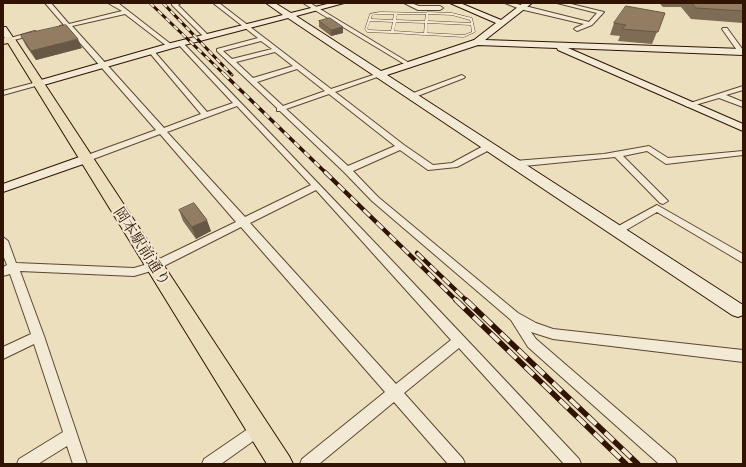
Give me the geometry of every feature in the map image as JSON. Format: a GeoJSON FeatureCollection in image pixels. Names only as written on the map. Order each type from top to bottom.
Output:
{"type":"FeatureCollection","features":[{"type":"Feature","properties":{"kind":"main road","name":"岡本駅前通り"},"geometry":{"type":"LineString","coordinates":[[6,40],[37,84],[280,464]]}},
{"type":"Feature","properties":{"kind":"street"},"geometry":{"type":"LineString","coordinates":[[48,3],[458,464]]}},
{"type":"Feature","properties":{"kind":"street"},"geometry":{"type":"LineString","coordinates":[[111,3],[116,4],[170,46]]}},
{"type":"Feature","properties":{"kind":"street"},"geometry":{"type":"LineString","coordinates":[[178,3],[174,4],[207,37]]}},
{"type":"Feature","properties":{"kind":"street"},"geometry":{"type":"LineString","coordinates":[[216,3],[401,147],[431,168],[454,165],[490,146]]}},
{"type":"Feature","properties":{"kind":"street"},"geometry":{"type":"LineString","coordinates":[[270,3],[738,310]]}},
{"type":"Feature","properties":{"kind":"street"},"geometry":{"type":"LineString","coordinates":[[306,3],[408,64]]}},
{"type":"Feature","properties":{"kind":"street"},"geometry":{"type":"LineString","coordinates":[[3,93],[180,43],[340,3]]}},
{"type":"Feature","properties":{"kind":"street"},"geometry":{"type":"LineString","coordinates":[[407,3],[418,8],[440,8]]}},
{"type":"Feature","properties":{"kind":"street"},"geometry":{"type":"LineString","coordinates":[[454,3],[502,23]]}},
{"type":"Feature","properties":{"kind":"street"},"geometry":{"type":"LineString","coordinates":[[508,3],[525,6],[590,24]]}},
{"type":"Feature","properties":{"kind":"street"},"geometry":{"type":"LineString","coordinates":[[560,3],[602,12],[590,24],[577,29]]}},
{"type":"Feature","properties":{"kind":"street"},"geometry":{"type":"LineString","coordinates":[[280,109],[378,74],[477,42],[525,6]]}},
{"type":"Feature","properties":{"kind":"street"},"geometry":{"type":"LineString","coordinates":[[53,29],[125,12]]}},
{"type":"Feature","properties":{"kind":"street","name":"岡本駅前通り"},"geometry":{"type":"LineString","coordinates":[[3,29],[6,40]]}},
{"type":"Feature","properties":{"kind":"street"},"geometry":{"type":"LineString","coordinates":[[725,29],[742,52]]}},
{"type":"Feature","properties":{"kind":"street"},"geometry":{"type":"LineString","coordinates":[[6,40],[45,31]]}},
{"type":"Feature","properties":{"kind":"street"},"geometry":{"type":"LineString","coordinates":[[262,39],[219,50],[280,109],[347,170],[375,199],[514,316],[532,327],[553,334],[743,356]]}},
{"type":"Feature","properties":{"kind":"street"},"geometry":{"type":"LineString","coordinates":[[477,42],[742,52]]}},
{"type":"Feature","properties":{"kind":"street"},"geometry":{"type":"LineString","coordinates":[[180,43],[236,104],[317,186],[574,464]]}},
{"type":"Feature","properties":{"kind":"street"},"geometry":{"type":"LineString","coordinates":[[558,46],[688,105],[743,128]]}},
{"type":"Feature","properties":{"kind":"street"},"geometry":{"type":"LineString","coordinates":[[232,62],[276,50]]}},
{"type":"Feature","properties":{"kind":"street"},"geometry":{"type":"LineString","coordinates":[[151,51],[206,115]]}},
{"type":"Feature","properties":{"kind":"street"},"geometry":{"type":"LineString","coordinates":[[252,81],[298,67]]}},
{"type":"Feature","properties":{"kind":"street"},"geometry":{"type":"LineString","coordinates":[[412,95],[462,77]]}},
{"type":"Feature","properties":{"kind":"street"},"geometry":{"type":"LineString","coordinates":[[688,105],[743,88]]}},
{"type":"Feature","properties":{"kind":"street"},"geometry":{"type":"LineString","coordinates":[[719,95],[743,105]]}},
{"type":"Feature","properties":{"kind":"street"},"geometry":{"type":"LineString","coordinates":[[3,188],[236,104]]}},
{"type":"Feature","properties":{"kind":"street"},"geometry":{"type":"LineString","coordinates":[[347,170],[401,147]]}},
{"type":"Feature","properties":{"kind":"street"},"geometry":{"type":"LineString","coordinates":[[514,164],[618,154],[650,148],[666,161],[743,154]]}},
{"type":"Feature","properties":{"kind":"street"},"geometry":{"type":"LineString","coordinates":[[618,154],[663,201]]}},
{"type":"Feature","properties":{"kind":"street"},"geometry":{"type":"LineString","coordinates":[[8,270],[134,272],[154,266],[317,186]]}},
{"type":"Feature","properties":{"kind":"street"},"geometry":{"type":"LineString","coordinates":[[617,231],[657,208],[743,259]]}},
{"type":"Feature","properties":{"kind":"street"},"geometry":{"type":"LineString","coordinates":[[3,241],[8,270],[38,336],[80,464]]}},
{"type":"Feature","properties":{"kind":"street"},"geometry":{"type":"LineString","coordinates":[[514,316],[532,343],[670,464]]}},
{"type":"Feature","properties":{"kind":"street"},"geometry":{"type":"LineString","coordinates":[[3,353],[38,336]]}},
{"type":"Feature","properties":{"kind":"street"},"geometry":{"type":"LineString","coordinates":[[307,464],[460,340]]}},
{"type":"Feature","properties":{"kind":"street"},"geometry":{"type":"LineString","coordinates":[[209,464],[258,429]]}},
{"type":"Feature","properties":{"kind":"street"},"geometry":{"type":"LineString","coordinates":[[24,464],[70,436]]}},
{"type":"Feature","properties":{"kind":"lane"},"geometry":{"type":"LineString","coordinates":[[357,33],[368,31],[464,36],[471,35],[474,32],[471,19],[452,14],[427,13],[374,13],[371,14],[366,29],[368,31]]}},
{"type":"Feature","properties":{"kind":"lane"},"geometry":{"type":"LineString","coordinates":[[392,33],[396,13]]}},
{"type":"Feature","properties":{"kind":"lane"},"geometry":{"type":"LineString","coordinates":[[425,35],[427,13]]}},
{"type":"Feature","properties":{"kind":"lane"},"geometry":{"type":"LineString","coordinates":[[369,20],[472,24]]}},
{"type":"Feature","properties":{"kind":"building"},"geometry":{"type":"Polygon","coordinates":[[[692,3],[743,3],[743,11],[696,8],[692,3]]]}},
{"type":"Feature","properties":{"kind":"building"},"geometry":{"type":"Polygon","coordinates":[[[626,6],[665,13],[658,32],[622,29],[626,25],[614,23],[626,6]]]}},
{"type":"Feature","properties":{"kind":"building"},"geometry":{"type":"Polygon","coordinates":[[[330,18],[343,27],[331,30],[319,21],[330,18]]]}},
{"type":"Feature","properties":{"kind":"building"},"geometry":{"type":"Polygon","coordinates":[[[66,25],[78,39],[31,51],[21,36],[21,35],[66,25]]]}},
{"type":"Feature","properties":{"kind":"building"},"geometry":{"type":"Polygon","coordinates":[[[194,203],[207,220],[192,227],[179,210],[194,203]]]}},
{"type":"Feature","properties":{"kind":"railway"},"geometry":{"type":"LineString","coordinates":[[150,3],[225,75]]}},
{"type":"Feature","properties":{"kind":"railway"},"geometry":{"type":"LineString","coordinates":[[163,3],[232,75]]}},
{"type":"Feature","properties":{"kind":"railway"},"geometry":{"type":"LineString","coordinates":[[224,74],[326,173]]}},
{"type":"Feature","properties":{"kind":"railway"},"geometry":{"type":"LineString","coordinates":[[325,172],[457,301]]}},
{"type":"Feature","properties":{"kind":"railway"},"geometry":{"type":"LineString","coordinates":[[417,253],[467,301]]}},
{"type":"Feature","properties":{"kind":"railway"},"geometry":{"type":"LineString","coordinates":[[456,300],[626,464]]}},
{"type":"Feature","properties":{"kind":"railway"},"geometry":{"type":"LineString","coordinates":[[466,300],[638,464]]}}]}
